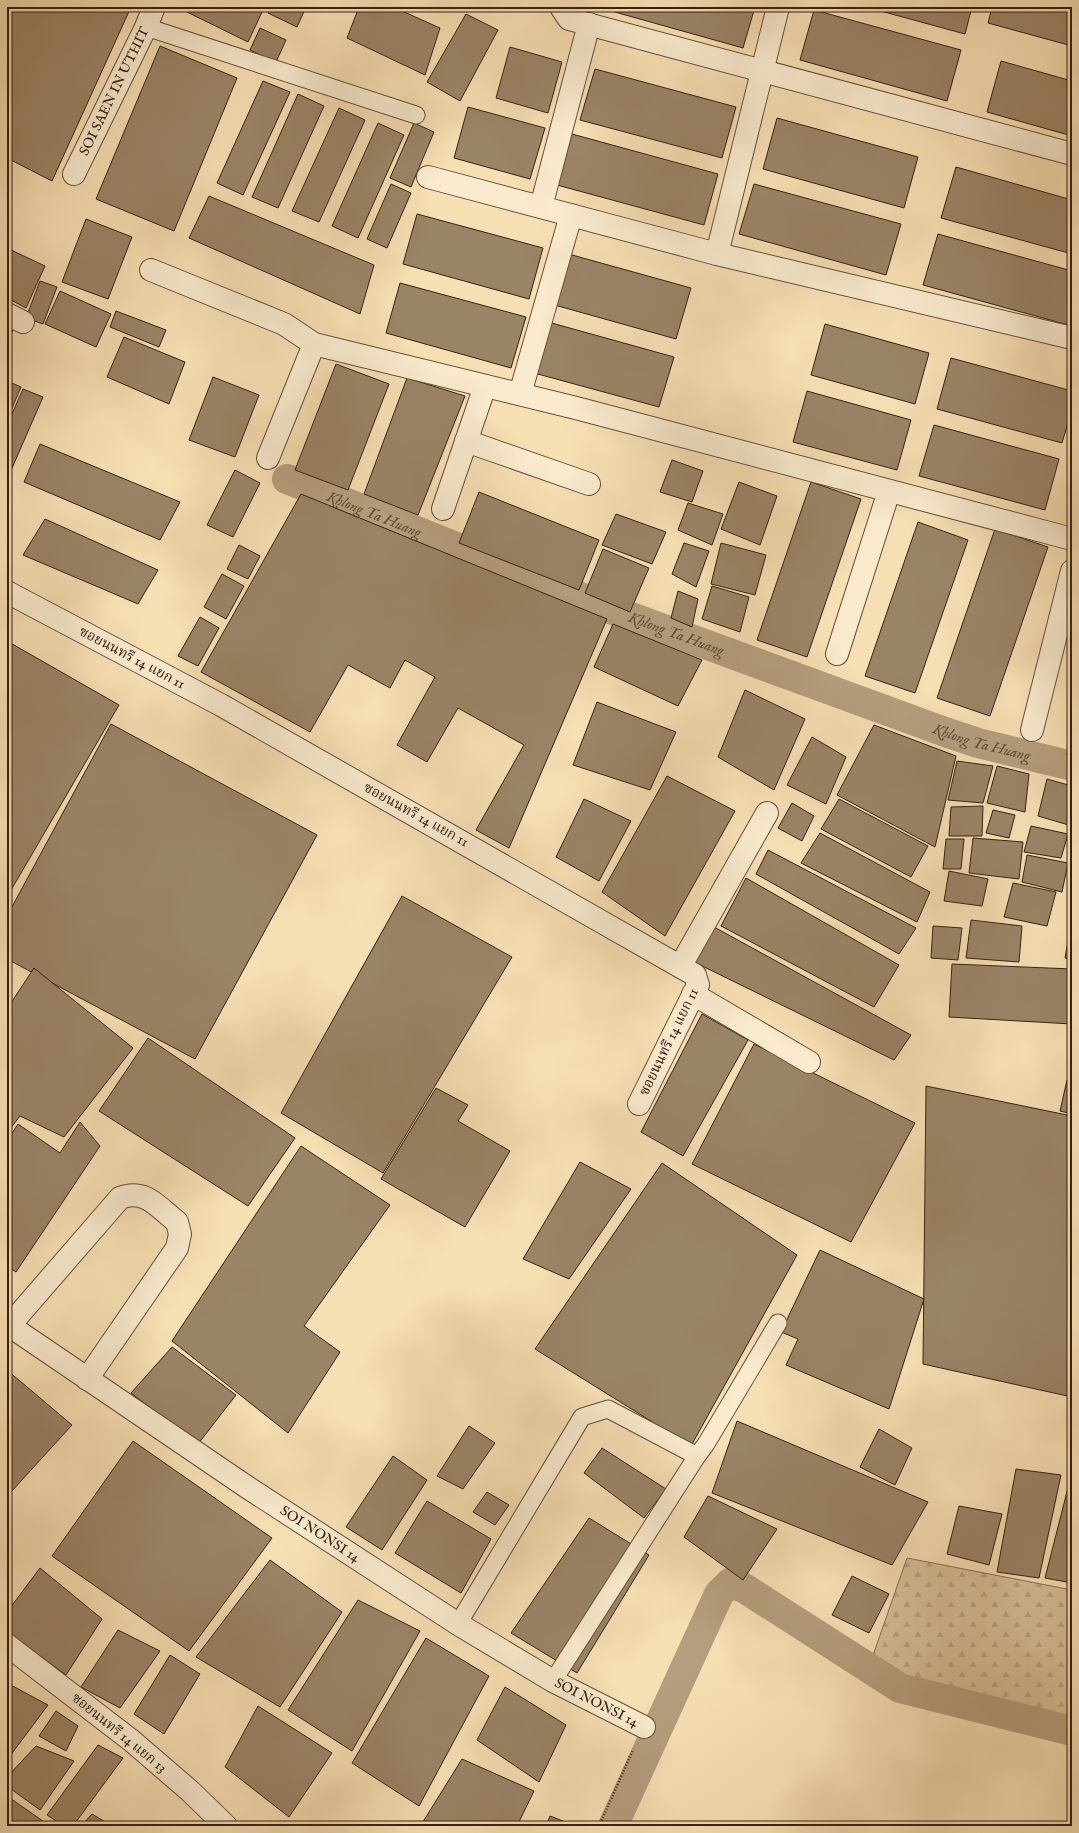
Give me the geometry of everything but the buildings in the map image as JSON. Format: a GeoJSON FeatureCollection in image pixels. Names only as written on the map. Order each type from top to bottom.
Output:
{"type":"FeatureCollection","features":[{"type":"Feature","properties":{"kind":"street"},"geometry":{"type":"LineString","coordinates":[[561,7],[569,19],[1072,154]]}},
{"type":"Feature","properties":{"kind":"street"},"geometry":{"type":"LineString","coordinates":[[717,254],[778,7]]}},
{"type":"Feature","properties":{"kind":"street","name":"SOI SAEN IN UTHIT"},"geometry":{"type":"LineString","coordinates":[[74,174],[150,17]]}},
{"type":"Feature","properties":{"kind":"street"},"geometry":{"type":"LineString","coordinates":[[541,207],[589,24]]}},
{"type":"Feature","properties":{"kind":"street"},"geometry":{"type":"LineString","coordinates":[[428,177],[717,254],[1072,338]]}},
{"type":"Feature","properties":{"kind":"street"},"geometry":{"type":"LineString","coordinates":[[520,394],[572,215]]}},
{"type":"Feature","properties":{"kind":"street"},"geometry":{"type":"LineString","coordinates":[[151,270],[284,324],[314,344],[520,394],[1072,539]]}},
{"type":"Feature","properties":{"kind":"street"},"geometry":{"type":"LineString","coordinates":[[268,458],[314,344]]}},
{"type":"Feature","properties":{"kind":"street"},"geometry":{"type":"LineString","coordinates":[[443,509],[485,386]]}},
{"type":"Feature","properties":{"kind":"street"},"geometry":{"type":"LineString","coordinates":[[466,441],[589,484]]}},
{"type":"Feature","properties":{"kind":"street"},"geometry":{"type":"LineString","coordinates":[[837,654],[889,491]]}},
{"type":"Feature","properties":{"kind":"street"},"geometry":{"type":"LineString","coordinates":[[1032,730],[1072,571]]}},
{"type":"Feature","properties":{"kind":"street","name":"ซอยนนทรี 14 แยก 11"},"geometry":{"type":"LineString","coordinates":[[7,592],[221,705],[681,965],[695,975],[698,985],[639,1104]]}},
{"type":"Feature","properties":{"kind":"street"},"geometry":{"type":"LineString","coordinates":[[681,965],[767,813]]}},
{"type":"Feature","properties":{"kind":"street"},"geometry":{"type":"LineString","coordinates":[[693,994],[809,1062]]}},
{"type":"Feature","properties":{"kind":"street"},"geometry":{"type":"LineString","coordinates":[[8,1325],[120,1198],[130,1194],[143,1195],[177,1222],[180,1234],[177,1248],[87,1379]]}},
{"type":"Feature","properties":{"kind":"street","name":"SOI NONSI 14"},"geometry":{"type":"LineString","coordinates":[[8,1325],[247,1487],[458,1624],[553,1682],[644,1727]]}},
{"type":"Feature","properties":{"kind":"street","name":"ซอยนนทรี 14 แยก 13"},"geometry":{"type":"LineString","coordinates":[[7,1645],[132,1740],[190,1791],[226,1826]]}},
{"type":"Feature","properties":{"kind":"lane"},"geometry":{"type":"LineString","coordinates":[[150,17],[416,115]]}},
{"type":"Feature","properties":{"kind":"lane"},"geometry":{"type":"LineString","coordinates":[[553,1682],[706,1444],[778,1323]]}},
{"type":"Feature","properties":{"kind":"lane"},"geometry":{"type":"LineString","coordinates":[[458,1624],[582,1417],[608,1409],[697,1456]]}},
{"type":"Feature","properties":{"kind":"path"},"geometry":{"type":"LineString","coordinates":[[599,1826],[644,1727]]}},
{"type":"Feature","properties":{"kind":"green space"},"geometry":{"type":"Polygon","coordinates":[[[907,1558],[1072,1590],[1072,1721],[891,1674],[871,1661],[907,1558]]]}},
{"type":"Feature","properties":{"kind":"waterway","name":"Khlong Ta Huang"},"geometry":{"type":"LineString","coordinates":[[287,479],[623,614],[945,732],[978,743],[1072,766]]}},
{"type":"Feature","properties":{"kind":"waterway"},"geometry":{"type":"LineString","coordinates":[[613,1826],[719,1594],[730,1583],[744,1588],[900,1688],[1072,1731]]}}]}
